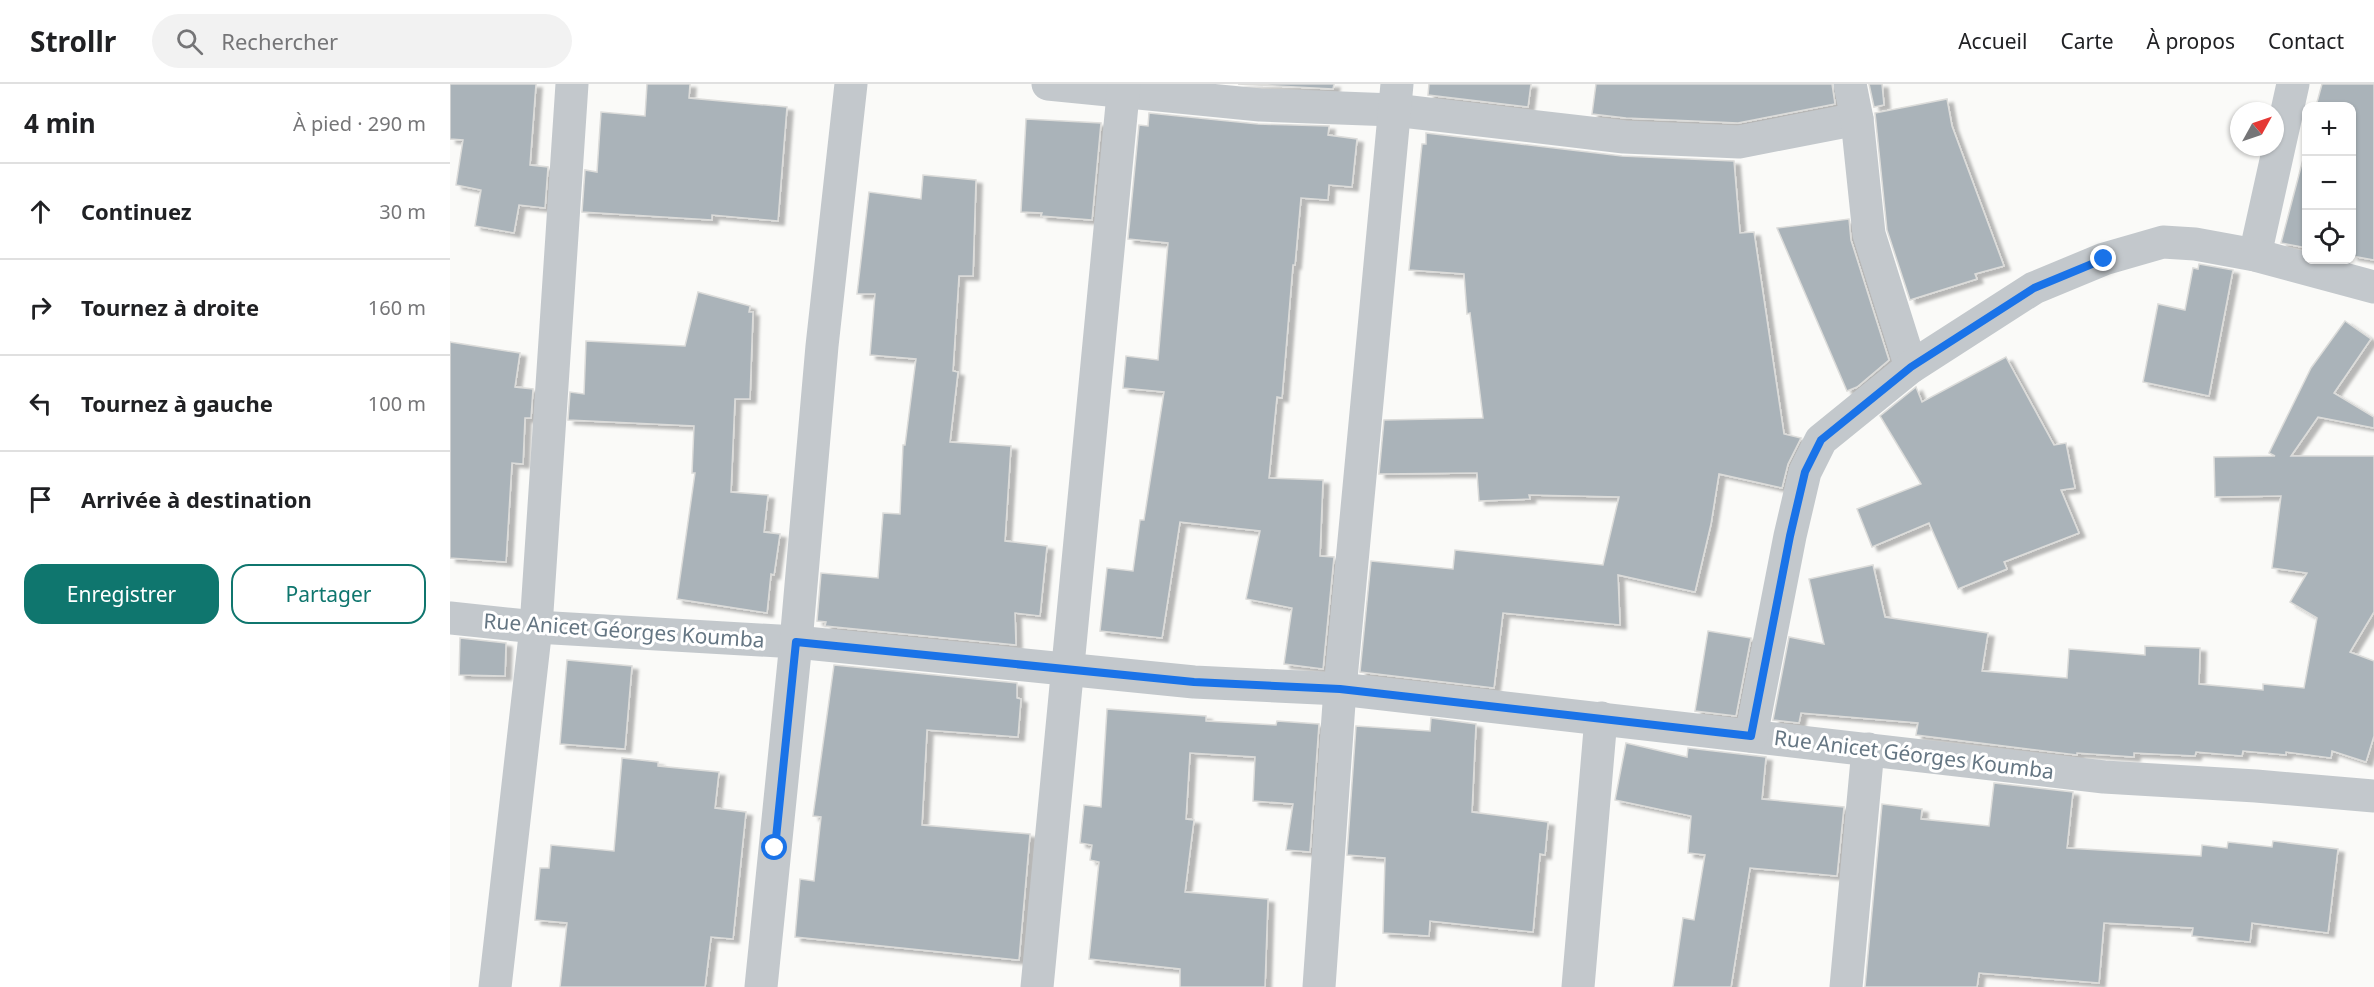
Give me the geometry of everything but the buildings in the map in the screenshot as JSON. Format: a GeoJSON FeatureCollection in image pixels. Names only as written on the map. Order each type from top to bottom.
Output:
{"type":"FeatureCollection","features":[{"type":"Feature","properties":{"kind":"street"},"geometry":{"type":"LineString","coordinates":[[495,987],[536,627],[572,84]]}},
{"type":"Feature","properties":{"kind":"street"},"geometry":{"type":"LineString","coordinates":[[761,987],[796,642],[822,346],[851,84]]}},
{"type":"Feature","properties":{"kind":"street"},"geometry":{"type":"LineString","coordinates":[[1048,84],[1124,88],[1260,105],[1395,97],[1624,137],[1739,142],[1857,119]]}},
{"type":"Feature","properties":{"kind":"street"},"geometry":{"type":"LineString","coordinates":[[1850,84],[1857,119],[1869,234],[1911,367]]}},
{"type":"Feature","properties":{"kind":"street"},"geometry":{"type":"LineString","coordinates":[[2255,255],[2294,84]]}},
{"type":"Feature","properties":{"kind":"street"},"geometry":{"type":"LineString","coordinates":[[1037,987],[1124,88]]}},
{"type":"Feature","properties":{"kind":"street"},"geometry":{"type":"LineString","coordinates":[[1320,987],[1340,689],[1395,97]]}},
{"type":"Feature","properties":{"kind":"street"},"geometry":{"type":"LineString","coordinates":[[1751,736],[1790,536],[1805,472],[1821,440],[1911,367],[2034,288],[2104,259],[2163,242],[2195,244],[2255,255],[2374,287]]}},
{"type":"Feature","properties":{"kind":"street","name":"Rue Anicet Géorges Koumba"},"geometry":{"type":"LineString","coordinates":[[450,618],[536,627],[796,642],[1194,682],[1340,689],[2104,777],[2374,796]]}},
{"type":"Feature","properties":{"kind":"street"},"geometry":{"type":"LineString","coordinates":[[1578,987],[1601,718]]}},
{"type":"Feature","properties":{"kind":"street"},"geometry":{"type":"LineString","coordinates":[[1846,987],[1868,749]]}},
{"type":"Feature","properties":{"kind":"route"},"geometry":{"type":"LineString","coordinates":[[775,848],[796,642],[1194,682],[1340,689],[1751,736],[1790,536],[1805,472],[1821,440],[1911,367],[2034,288],[2104,259]]}}]}
